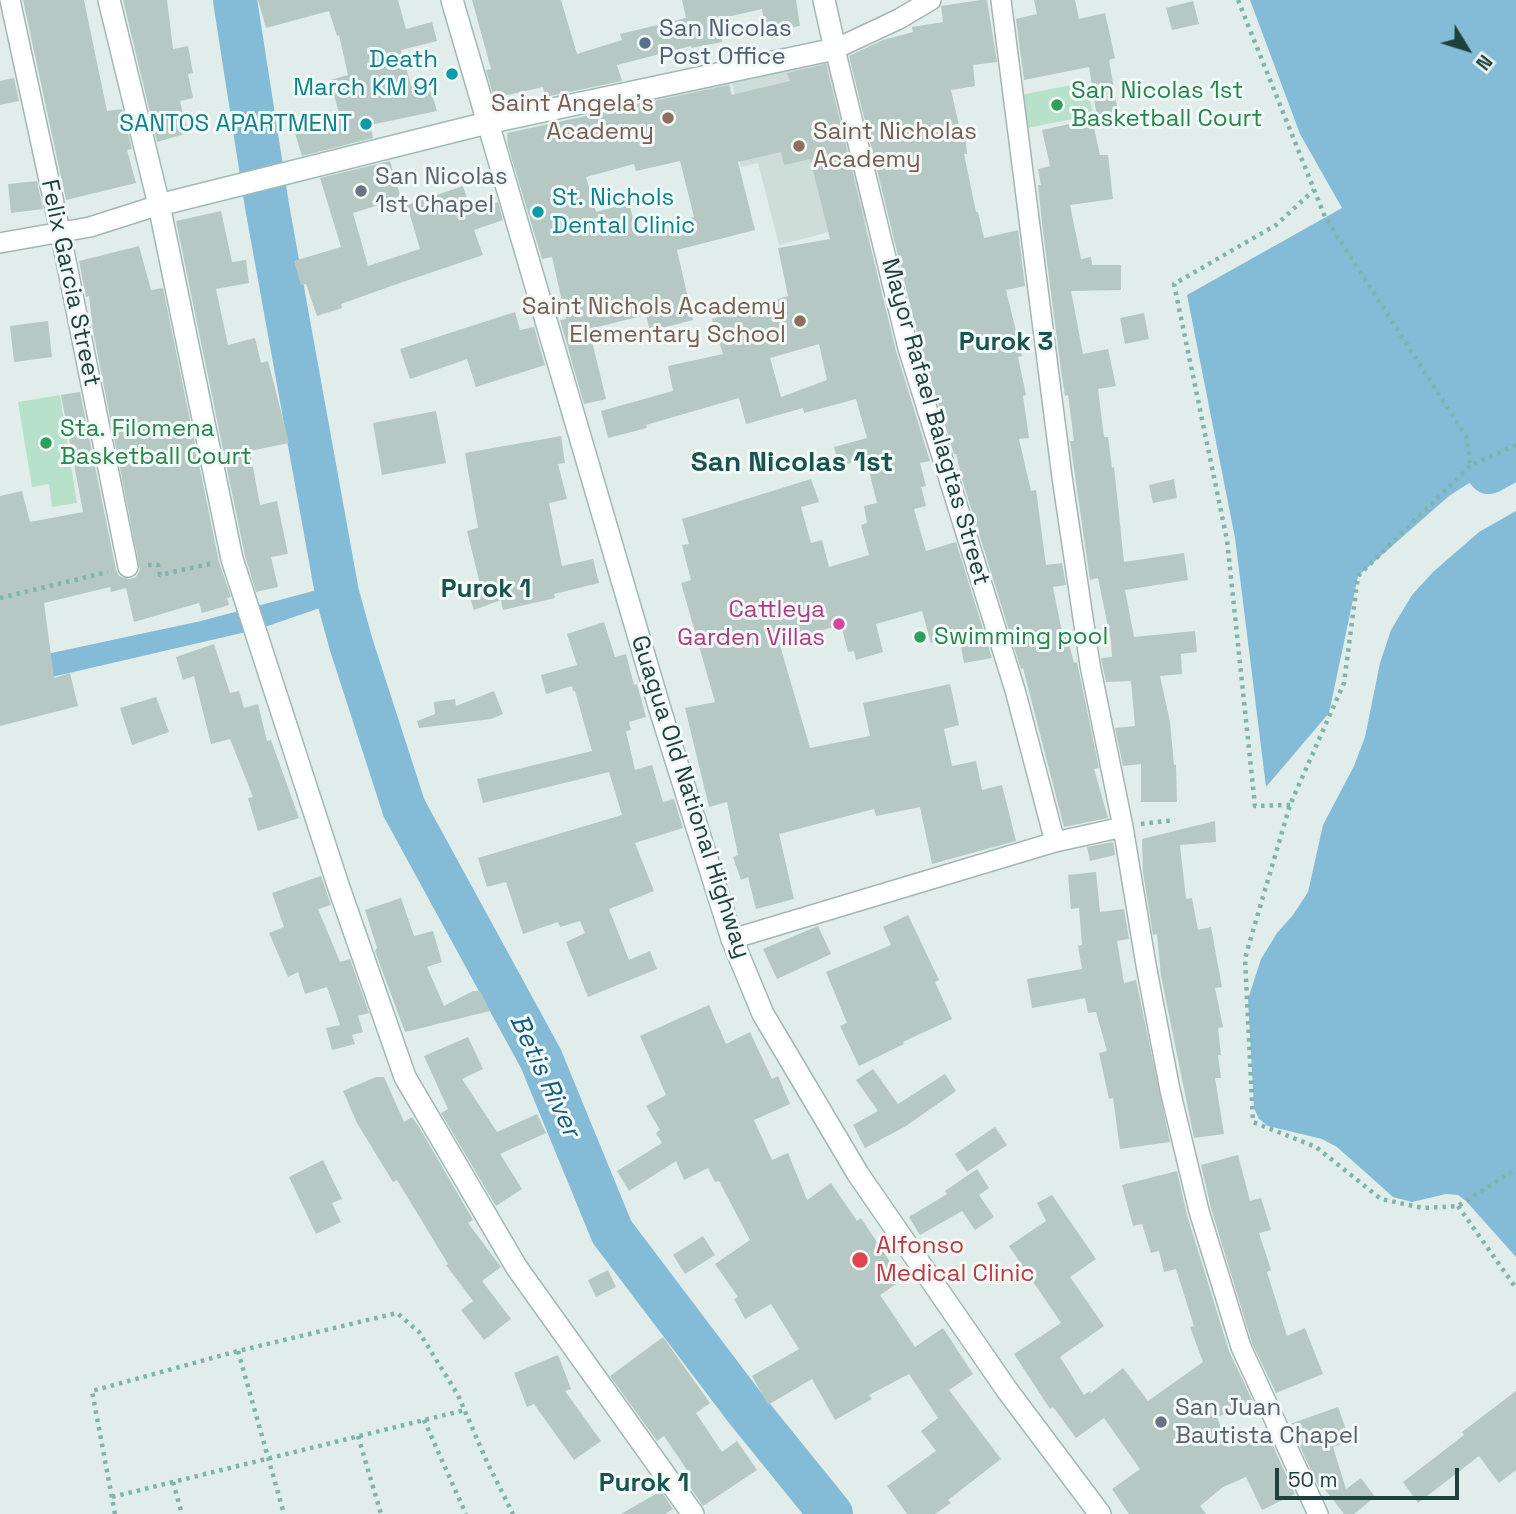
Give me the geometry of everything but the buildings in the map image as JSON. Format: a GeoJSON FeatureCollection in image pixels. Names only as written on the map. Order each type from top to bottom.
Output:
{"type":"FeatureCollection","features":[{"type":"Feature","properties":{"kind":"street","name":"Felix Garcia Street"},"geometry":{"type":"LineString","coordinates":[[10,0],[128,567]]}},
{"type":"Feature","properties":{"kind":"street"},"geometry":{"type":"LineString","coordinates":[[109,0],[159,205],[232,559],[405,1077],[517,1268],[693,1514]]}},
{"type":"Feature","properties":{"kind":"street","name":"Guagua Old National Highway"},"geometry":{"type":"LineString","coordinates":[[452,0],[659,706],[732,939],[763,1014],[858,1174],[1007,1390],[1100,1514]]}},
{"type":"Feature","properties":{"kind":"street","name":"Mayor Rafael Balagtas Street"},"geometry":{"type":"LineString","coordinates":[[824,0],[908,348],[1015,690],[1055,842]]}},
{"type":"Feature","properties":{"kind":"street"},"geometry":{"type":"LineString","coordinates":[[0,243],[90,227],[159,205],[487,123],[835,49],[899,19],[931,0]]}},
{"type":"Feature","properties":{"kind":"street"},"geometry":{"type":"LineString","coordinates":[[1001,0],[1062,477],[1090,665],[1123,827],[1170,1090],[1199,1210],[1241,1347],[1318,1514]]}},
{"type":"Feature","properties":{"kind":"street"},"geometry":{"type":"LineString","coordinates":[[732,939],[1055,842],[1123,827]]}},
{"type":"Feature","properties":{"kind":"path"},"geometry":{"type":"LineString","coordinates":[[1238,0],[1325,218],[1467,438],[1470,466]]}},
{"type":"Feature","properties":{"kind":"path"},"geometry":{"type":"LineString","coordinates":[[1290,805],[1255,806],[1227,540],[1174,284],[1276,225],[1314,190]]}},
{"type":"Feature","properties":{"kind":"path"},"geometry":{"type":"LineString","coordinates":[[1516,445],[1470,466],[1358,576],[1344,683],[1290,805],[1245,958],[1253,1122],[1315,1147],[1381,1199],[1423,1209],[1458,1206],[1516,1169]]}},
{"type":"Feature","properties":{"kind":"path"},"geometry":{"type":"LineString","coordinates":[[0,598],[128,567],[158,565],[160,575],[232,559]]}},
{"type":"Feature","properties":{"kind":"path"},"geometry":{"type":"LineString","coordinates":[[1123,827],[1175,820]]}},
{"type":"Feature","properties":{"kind":"path"},"geometry":{"type":"LineString","coordinates":[[1458,1206],[1516,1287]]}},
{"type":"Feature","properties":{"kind":"path"},"geometry":{"type":"LineString","coordinates":[[115,1514],[92,1391],[238,1351],[397,1314],[419,1332],[458,1395],[513,1514]]}},
{"type":"Feature","properties":{"kind":"path"},"geometry":{"type":"LineString","coordinates":[[238,1351],[284,1514]]}},
{"type":"Feature","properties":{"kind":"path"},"geometry":{"type":"LineString","coordinates":[[112,1497],[465,1410]]}},
{"type":"Feature","properties":{"kind":"path"},"geometry":{"type":"LineString","coordinates":[[424,1420],[466,1514]]}},
{"type":"Feature","properties":{"kind":"path"},"geometry":{"type":"LineString","coordinates":[[358,1436],[381,1514]]}},
{"type":"Feature","properties":{"kind":"path"},"geometry":{"type":"LineString","coordinates":[[173,1482],[182,1514]]}},
{"type":"Feature","properties":{"kind":"shaded area","name":"Saint Nicholas Academy"},"geometry":{"type":"Polygon","coordinates":[[[832,51],[875,220],[779,245],[758,163],[741,167],[736,148],[606,149],[595,105],[727,72],[745,145],[748,144],[730,77],[832,51]]]}},
{"type":"Feature","properties":{"kind":"green space","name":"San Nicolas 1st Basketball Court"},"geometry":{"type":"Polygon","coordinates":[[[1087,82],[1093,115],[1027,128],[1020,95],[1087,82]]]}},
{"type":"Feature","properties":{"kind":"green space","name":"Sta. Filomena Basketball Court"},"geometry":{"type":"Polygon","coordinates":[[[60,395],[77,503],[52,507],[49,484],[32,487],[18,402],[60,395]]]}},
{"type":"Feature","properties":{"kind":"water"},"geometry":{"type":"Polygon","coordinates":[[[1250,0],[1516,0],[1516,453],[1449,496],[1358,576],[1329,713],[1266,787],[1235,538],[1187,295],[1342,208],[1300,134],[1250,0]]]}},
{"type":"Feature","properties":{"kind":"water"},"geometry":{"type":"Polygon","coordinates":[[[1516,511],[1516,1257],[1458,1195],[1446,1194],[1412,1202],[1393,1197],[1337,1147],[1322,1139],[1268,1126],[1259,1119],[1254,1108],[1248,999],[1261,959],[1308,892],[1323,825],[1354,766],[1365,737],[1380,663],[1391,630],[1412,595],[1433,572],[1479,532],[1516,511]]]}},
{"type":"Feature","properties":{"kind":"water"},"geometry":{"type":"Polygon","coordinates":[[[317,590],[330,594],[320,608],[259,629],[0,689],[0,664],[201,621],[317,590]]]}},
{"type":"Feature","properties":{"kind":"waterway","name":"Betis River"},"geometry":{"type":"LineString","coordinates":[[235,0],[267,206],[337,593],[404,808],[541,1059],[612,1232],[746,1409],[831,1514]]}},
{"type":"Feature","properties":{"kind":"waterway"},"geometry":{"type":"LineString","coordinates":[[1489,472],[1516,457]]}},
{"type":"Feature","properties":{"kind":"place","name":"San Nicolas Post Office"},"geometry":{"type":"Point","coordinates":[645,43]}},
{"type":"Feature","properties":{"kind":"place","name":"Death March KM 91"},"geometry":{"type":"Point","coordinates":[452,74]}},
{"type":"Feature","properties":{"kind":"place","name":"San Nicolas 1st Basketball Court"},"geometry":{"type":"Point","coordinates":[1057,105]}},
{"type":"Feature","properties":{"kind":"place","name":"Saint Angela's Academy"},"geometry":{"type":"Point","coordinates":[668,118]}},
{"type":"Feature","properties":{"kind":"place","name":"SANTOS APARTMENT"},"geometry":{"type":"Point","coordinates":[366,124]}},
{"type":"Feature","properties":{"kind":"place","name":"Saint Nicholas Academy"},"geometry":{"type":"Point","coordinates":[799,146]}},
{"type":"Feature","properties":{"kind":"place","name":"San Nicolas 1st Chapel"},"geometry":{"type":"Point","coordinates":[361,191]}},
{"type":"Feature","properties":{"kind":"place","name":"St. Nichols Dental Clinic"},"geometry":{"type":"Point","coordinates":[538,212]}},
{"type":"Feature","properties":{"kind":"place","name":"Saint Nichols Academy Elementary School"},"geometry":{"type":"Point","coordinates":[800,321]}},
{"type":"Feature","properties":{"kind":"place","name":"Sta. Filomena Basketball Court"},"geometry":{"type":"Point","coordinates":[46,443]}},
{"type":"Feature","properties":{"kind":"place","name":"Cattleya Garden Villas"},"geometry":{"type":"Point","coordinates":[839,624]}},
{"type":"Feature","properties":{"kind":"place","name":"Swimming pool"},"geometry":{"type":"Point","coordinates":[920,637]}},
{"type":"Feature","properties":{"kind":"place","name":"Alfonso Medical Clinic"},"geometry":{"type":"Point","coordinates":[860,1260]}},
{"type":"Feature","properties":{"kind":"place","name":"San Juan Bautista Chapel"},"geometry":{"type":"Point","coordinates":[1161,1422]}},
{"type":"Feature","properties":{"kind":"district","name":"Purok 3"},"geometry":{"type":"Point","coordinates":[1006,343]}},
{"type":"Feature","properties":{"kind":"district","name":"San Nicolas 1st"},"geometry":{"type":"Point","coordinates":[792,463]}},
{"type":"Feature","properties":{"kind":"district","name":"Purok 1"},"geometry":{"type":"Point","coordinates":[486,590]}},
{"type":"Feature","properties":{"kind":"district","name":"Purok 1"},"geometry":{"type":"Point","coordinates":[644,1484]}}]}
